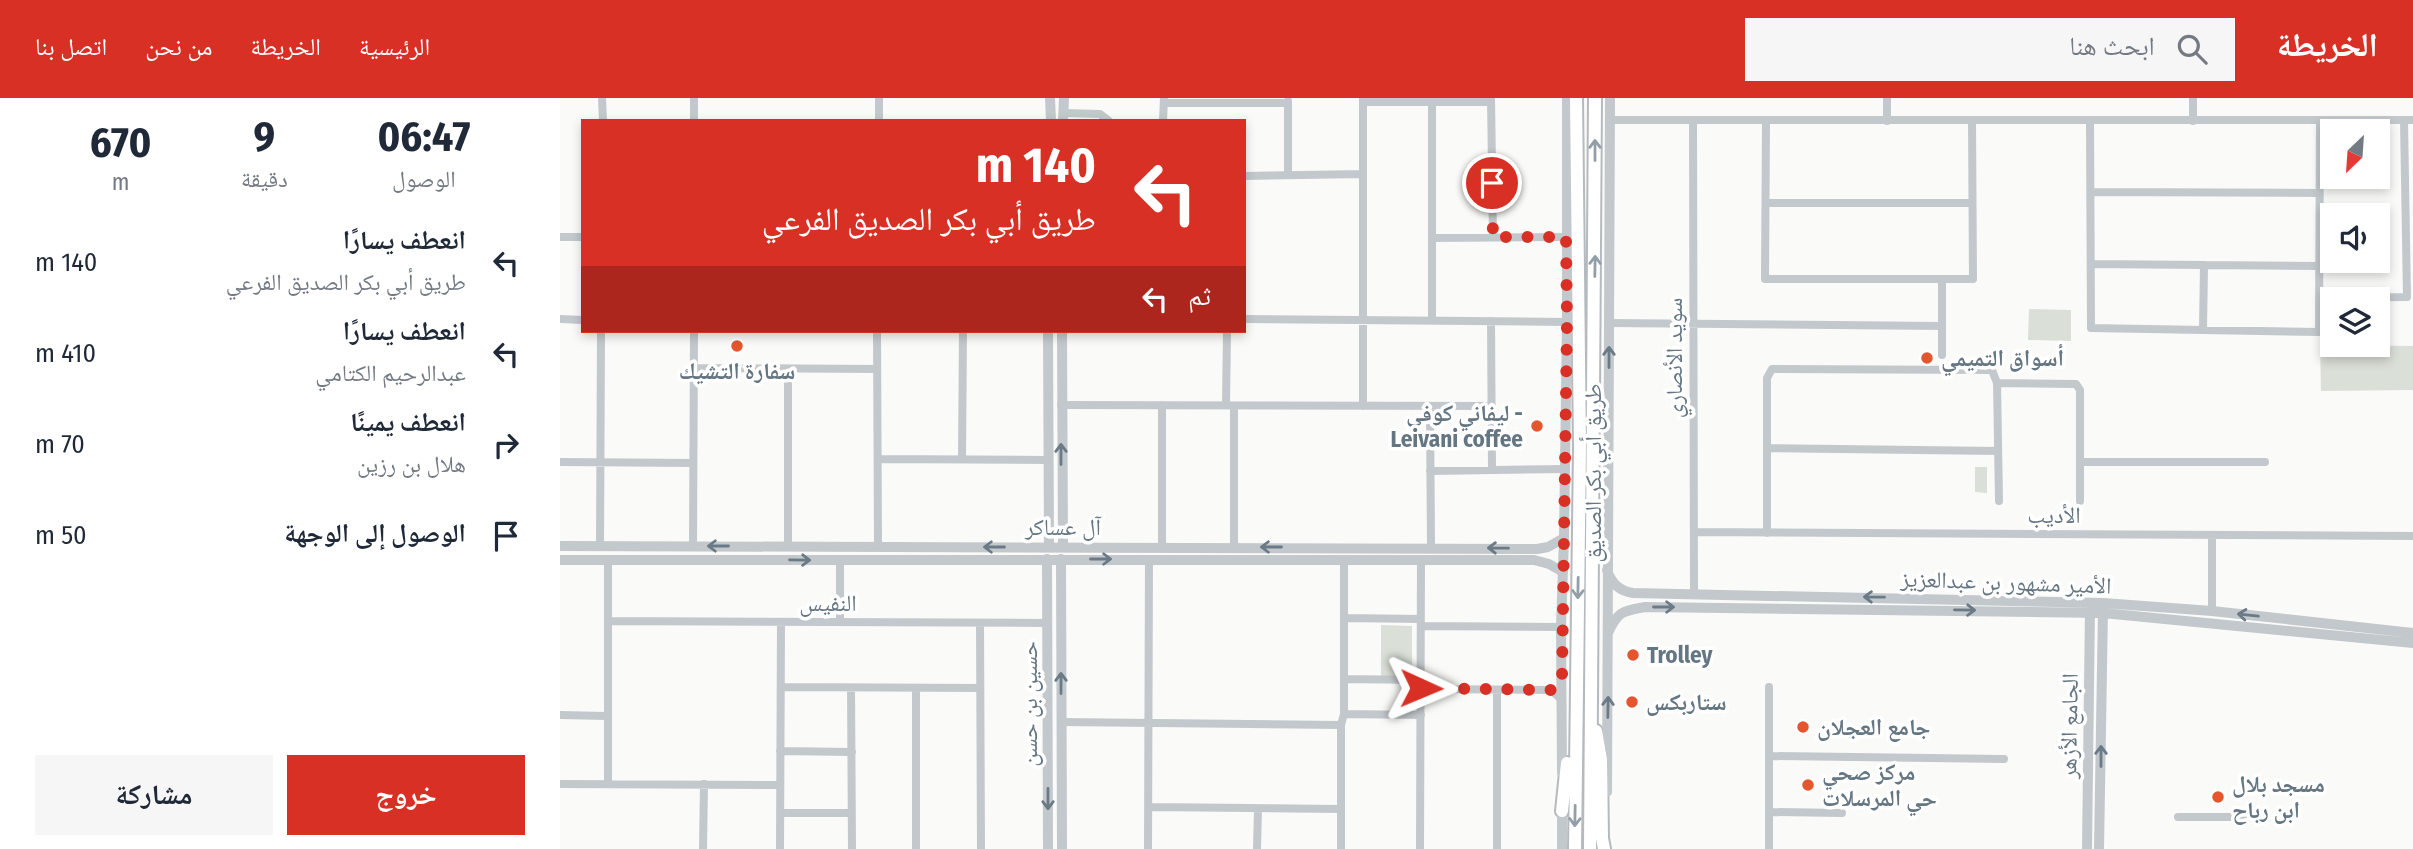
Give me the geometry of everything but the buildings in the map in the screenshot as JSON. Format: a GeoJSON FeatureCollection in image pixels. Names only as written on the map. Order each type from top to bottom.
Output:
{"type":"FeatureCollection","features":[{"type":"Feature","properties":{"kind":"main road","name":"طريق أبي بكر الصديق"},"geometry":{"type":"LineString","coordinates":[[1575,849],[1580,447],[1576,98]]}},
{"type":"Feature","properties":{"kind":"main road","name":"طريق أبي بكر الصديق"},"geometry":{"type":"LineString","coordinates":[[1590,849],[1595,98]]}},
{"type":"Feature","properties":{"kind":"main road"},"geometry":{"type":"LineString","coordinates":[[1562,811],[1567,776],[1570,680],[1577,667]]}},
{"type":"Feature","properties":{"kind":"main road"},"geometry":{"type":"LineString","coordinates":[[1591,719],[1600,750],[1602,838],[1605,849]]}},
{"type":"Feature","properties":{"kind":"street"},"geometry":{"type":"LineString","coordinates":[[602,98],[603,119]]}},
{"type":"Feature","properties":{"kind":"street"},"geometry":{"type":"LineString","coordinates":[[694,98],[694,119]]}},
{"type":"Feature","properties":{"kind":"street"},"geometry":{"type":"LineString","coordinates":[[879,98],[879,119]]}},
{"type":"Feature","properties":{"kind":"street"},"geometry":{"type":"LineString","coordinates":[[1051,98],[1051,116],[1100,114],[1106,119]]}},
{"type":"Feature","properties":{"kind":"street"},"geometry":{"type":"LineString","coordinates":[[1063,117],[1064,98]]}},
{"type":"Feature","properties":{"kind":"street"},"geometry":{"type":"LineString","coordinates":[[1562,849],[1561,627],[1567,322],[1567,98]]}},
{"type":"Feature","properties":{"kind":"street"},"geometry":{"type":"LineString","coordinates":[[1605,849],[1610,98]]}},
{"type":"Feature","properties":{"kind":"street"},"geometry":{"type":"LineString","coordinates":[[1887,98],[1887,121]]}},
{"type":"Feature","properties":{"kind":"street"},"geometry":{"type":"LineString","coordinates":[[2193,98],[2193,121]]}},
{"type":"Feature","properties":{"kind":"street"},"geometry":{"type":"LineString","coordinates":[[1163,119],[1164,100],[1288,101],[1288,174]]}},
{"type":"Feature","properties":{"kind":"street"},"geometry":{"type":"LineString","coordinates":[[1363,406],[1363,100],[1491,100],[1493,237]]}},
{"type":"Feature","properties":{"kind":"street"},"geometry":{"type":"LineString","coordinates":[[1432,101],[1433,320]]}},
{"type":"Feature","properties":{"kind":"street"},"geometry":{"type":"LineString","coordinates":[[1610,120],[1693,121],[1766,120],[1887,121],[2090,120],[2320,121],[2319,332],[2091,328],[2090,120]]}},
{"type":"Feature","properties":{"kind":"street"},"geometry":{"type":"LineString","coordinates":[[1766,120],[1765,279],[1973,279],[1972,121]]}},
{"type":"Feature","properties":{"kind":"street"},"geometry":{"type":"LineString","coordinates":[[2319,298],[2407,297],[2410,280],[2408,120],[2390,120]]}},
{"type":"Feature","properties":{"kind":"street","name":"سويد الأنصاري"},"geometry":{"type":"LineString","coordinates":[[1693,121],[1694,595]]}},
{"type":"Feature","properties":{"kind":"street"},"geometry":{"type":"LineString","coordinates":[[1246,176],[1363,174]]}},
{"type":"Feature","properties":{"kind":"street"},"geometry":{"type":"LineString","coordinates":[[2091,192],[2319,193]]}},
{"type":"Feature","properties":{"kind":"street"},"geometry":{"type":"LineString","coordinates":[[1766,203],[1972,203]]}},
{"type":"Feature","properties":{"kind":"street"},"geometry":{"type":"LineString","coordinates":[[560,237],[581,237]]}},
{"type":"Feature","properties":{"kind":"street"},"geometry":{"type":"LineString","coordinates":[[1432,237],[1566,237]]}},
{"type":"Feature","properties":{"kind":"street"},"geometry":{"type":"LineString","coordinates":[[2092,264],[2319,266]]}},
{"type":"Feature","properties":{"kind":"street"},"geometry":{"type":"LineString","coordinates":[[2203,330],[2204,265]]}},
{"type":"Feature","properties":{"kind":"street"},"geometry":{"type":"LineString","coordinates":[[1942,279],[1942,355]]}},
{"type":"Feature","properties":{"kind":"street"},"geometry":{"type":"LineString","coordinates":[[560,319],[581,320]]}},
{"type":"Feature","properties":{"kind":"street"},"geometry":{"type":"LineString","coordinates":[[1246,319],[1567,322]]}},
{"type":"Feature","properties":{"kind":"street"},"geometry":{"type":"LineString","coordinates":[[1491,321],[1492,470]]}},
{"type":"Feature","properties":{"kind":"street"},"geometry":{"type":"LineString","coordinates":[[1609,323],[1942,326]]}},
{"type":"Feature","properties":{"kind":"street"},"geometry":{"type":"LineString","coordinates":[[600,547],[601,333]]}},
{"type":"Feature","properties":{"kind":"street"},"geometry":{"type":"LineString","coordinates":[[693,546],[694,333]]}},
{"type":"Feature","properties":{"kind":"street"},"geometry":{"type":"LineString","coordinates":[[877,333],[878,546]]}},
{"type":"Feature","properties":{"kind":"street"},"geometry":{"type":"LineString","coordinates":[[962,459],[963,333]]}},
{"type":"Feature","properties":{"kind":"street"},"geometry":{"type":"LineString","coordinates":[[1048,333],[1049,547]]}},
{"type":"Feature","properties":{"kind":"street"},"geometry":{"type":"LineString","coordinates":[[1062,333],[1063,547]]}},
{"type":"Feature","properties":{"kind":"street"},"geometry":{"type":"LineString","coordinates":[[1227,333],[1234,547]]}},
{"type":"Feature","properties":{"kind":"street"},"geometry":{"type":"LineString","coordinates":[[694,368],[877,369]]}},
{"type":"Feature","properties":{"kind":"street"},"geometry":{"type":"LineString","coordinates":[[788,369],[788,546]]}},
{"type":"Feature","properties":{"kind":"street"},"geometry":{"type":"LineString","coordinates":[[1767,533],[1767,378],[1772,369],[1992,370],[1997,383],[1999,501]]}},
{"type":"Feature","properties":{"kind":"street"},"geometry":{"type":"LineString","coordinates":[[1997,383],[2076,384],[2080,390],[2080,501]]}},
{"type":"Feature","properties":{"kind":"street"},"geometry":{"type":"LineString","coordinates":[[1061,405],[1492,406]]}},
{"type":"Feature","properties":{"kind":"street"},"geometry":{"type":"LineString","coordinates":[[1162,405],[1162,547]]}},
{"type":"Feature","properties":{"kind":"street"},"geometry":{"type":"LineString","coordinates":[[1430,406],[1431,548]]}},
{"type":"Feature","properties":{"kind":"street"},"geometry":{"type":"LineString","coordinates":[[1768,448],[1998,450]]}},
{"type":"Feature","properties":{"kind":"street"},"geometry":{"type":"LineString","coordinates":[[878,459],[1048,460]]}},
{"type":"Feature","properties":{"kind":"street"},"geometry":{"type":"LineString","coordinates":[[560,462],[693,463]]}},
{"type":"Feature","properties":{"kind":"street"},"geometry":{"type":"LineString","coordinates":[[2080,462],[2265,462]]}},
{"type":"Feature","properties":{"kind":"street"},"geometry":{"type":"LineString","coordinates":[[1430,471],[1564,469]]}},
{"type":"Feature","properties":{"kind":"street"},"geometry":{"type":"LineString","coordinates":[[1048,489],[1061,489]]}},
{"type":"Feature","properties":{"kind":"street"},"geometry":{"type":"LineString","coordinates":[[1049,522],[1052,530],[1058,530],[1062,522]]}},
{"type":"Feature","properties":{"kind":"street","name":"الأديب"},"geometry":{"type":"LineString","coordinates":[[1694,532],[2413,536]]}},
{"type":"Feature","properties":{"kind":"street"},"geometry":{"type":"LineString","coordinates":[[2212,535],[2212,611]]}},
{"type":"Feature","properties":{"kind":"street","name":"آل عساكر"},"geometry":{"type":"LineString","coordinates":[[560,546],[1537,549],[1548,547],[1564,538]]}},
{"type":"Feature","properties":{"kind":"street"},"geometry":{"type":"LineString","coordinates":[[763,560],[764,546]]}},
{"type":"Feature","properties":{"kind":"street"},"geometry":{"type":"LineString","coordinates":[[1385,547],[1385,561]]}},
{"type":"Feature","properties":{"kind":"street"},"geometry":{"type":"LineString","coordinates":[[1534,560],[1540,559],[1542,553],[1537,549]]}},
{"type":"Feature","properties":{"kind":"street","name":"حسين بن حسن"},"geometry":{"type":"LineString","coordinates":[[1047,559],[1048,849]]}},
{"type":"Feature","properties":{"kind":"street","name":"حسين بن حسن"},"geometry":{"type":"LineString","coordinates":[[1062,559],[1062,849]]}},
{"type":"Feature","properties":{"kind":"street"},"geometry":{"type":"LineString","coordinates":[[1149,559],[1149,849]]}},
{"type":"Feature","properties":{"kind":"street","name":"آل عساكر"},"geometry":{"type":"LineString","coordinates":[[560,560],[1534,560],[1563,572]]}},
{"type":"Feature","properties":{"kind":"street"},"geometry":{"type":"LineString","coordinates":[[608,560],[608,784]]}},
{"type":"Feature","properties":{"kind":"street"},"geometry":{"type":"LineString","coordinates":[[1420,849],[1421,560]]}},
{"type":"Feature","properties":{"kind":"street"},"geometry":{"type":"LineString","coordinates":[[840,561],[840,621]]}},
{"type":"Feature","properties":{"kind":"street"},"geometry":{"type":"LineString","coordinates":[[1341,849],[1344,561]]}},
{"type":"Feature","properties":{"kind":"street","name":"الأمير مشهور بن عبدالعزيز"},"geometry":{"type":"LineString","coordinates":[[1607,570],[1618,587],[1639,593],[2090,608]]}},
{"type":"Feature","properties":{"kind":"street"},"geometry":{"type":"LineString","coordinates":[[1608,633],[1620,613],[1639,609],[1634,600],[1639,593]]}},
{"type":"Feature","properties":{"kind":"street","name":"الجامع الأزهر"},"geometry":{"type":"LineString","coordinates":[[2087,849],[2090,608]]}},
{"type":"Feature","properties":{"kind":"street","name":"الأمير مشهور بن عبدالعزيز"},"geometry":{"type":"LineString","coordinates":[[2103,608],[2413,643]]}},
{"type":"Feature","properties":{"kind":"street","name":"الأمير مشهور بن عبدالعزيز"},"geometry":{"type":"LineString","coordinates":[[1639,609],[2103,608],[2212,611],[2413,633]]}},
{"type":"Feature","properties":{"kind":"street","name":"الجامع الأزهر"},"geometry":{"type":"LineString","coordinates":[[2099,849],[2103,608]]}},
{"type":"Feature","properties":{"kind":"street"},"geometry":{"type":"LineString","coordinates":[[1344,618],[1561,627]]}},
{"type":"Feature","properties":{"kind":"street","name":"النفيس"},"geometry":{"type":"LineString","coordinates":[[608,621],[1048,623]]}},
{"type":"Feature","properties":{"kind":"street"},"geometry":{"type":"LineString","coordinates":[[780,849],[781,622]]}},
{"type":"Feature","properties":{"kind":"street"},"geometry":{"type":"LineString","coordinates":[[980,623],[981,849]]}},
{"type":"Feature","properties":{"kind":"street"},"geometry":{"type":"LineString","coordinates":[[1344,679],[1497,690],[1551,690],[1561,699]]}},
{"type":"Feature","properties":{"kind":"street"},"geometry":{"type":"LineString","coordinates":[[1551,690],[1562,680]]}},
{"type":"Feature","properties":{"kind":"street"},"geometry":{"type":"LineString","coordinates":[[781,687],[979,688]]}},
{"type":"Feature","properties":{"kind":"street"},"geometry":{"type":"LineString","coordinates":[[1769,687],[1769,849]]}},
{"type":"Feature","properties":{"kind":"street"},"geometry":{"type":"LineString","coordinates":[[851,688],[852,849]]}},
{"type":"Feature","properties":{"kind":"street"},"geometry":{"type":"LineString","coordinates":[[916,688],[916,849]]}},
{"type":"Feature","properties":{"kind":"street"},"geometry":{"type":"LineString","coordinates":[[1497,690],[1497,849]]}},
{"type":"Feature","properties":{"kind":"street"},"geometry":{"type":"LineString","coordinates":[[1344,714],[1421,715]]}},
{"type":"Feature","properties":{"kind":"street"},"geometry":{"type":"LineString","coordinates":[[560,715],[607,716]]}},
{"type":"Feature","properties":{"kind":"street"},"geometry":{"type":"LineString","coordinates":[[1061,722],[1341,725]]}},
{"type":"Feature","properties":{"kind":"street"},"geometry":{"type":"LineString","coordinates":[[780,751],[852,752]]}},
{"type":"Feature","properties":{"kind":"street"},"geometry":{"type":"LineString","coordinates":[[1769,756],[2004,759]]}},
{"type":"Feature","properties":{"kind":"street"},"geometry":{"type":"LineString","coordinates":[[560,784],[780,785]]}},
{"type":"Feature","properties":{"kind":"street"},"geometry":{"type":"LineString","coordinates":[[703,849],[704,784]]}},
{"type":"Feature","properties":{"kind":"street"},"geometry":{"type":"LineString","coordinates":[[2088,800],[2100,801]]}},
{"type":"Feature","properties":{"kind":"street"},"geometry":{"type":"LineString","coordinates":[[1149,807],[1341,809]]}},
{"type":"Feature","properties":{"kind":"street"},"geometry":{"type":"LineString","coordinates":[[1257,849],[1258,809]]}},
{"type":"Feature","properties":{"kind":"street"},"geometry":{"type":"LineString","coordinates":[[780,813],[851,813]]}},
{"type":"Feature","properties":{"kind":"street"},"geometry":{"type":"LineString","coordinates":[[1769,813],[1842,813]]}},
{"type":"Feature","properties":{"kind":"street"},"geometry":{"type":"LineString","coordinates":[[2178,817],[2252,817]]}},
{"type":"Feature","properties":{"kind":"shaded area"},"geometry":{"type":"Polygon","coordinates":[[[2029,309],[2071,310],[2071,341],[2028,340],[2029,309]]]}},
{"type":"Feature","properties":{"kind":"shaded area"},"geometry":{"type":"Polygon","coordinates":[[[2390,346],[2413,346],[2413,390],[2321,391],[2320,357],[2390,357],[2390,346]]]}},
{"type":"Feature","properties":{"kind":"shaded area"},"geometry":{"type":"Polygon","coordinates":[[[1975,467],[1987,467],[1987,493],[1975,492],[1975,467]]]}},
{"type":"Feature","properties":{"kind":"shaded area"},"geometry":{"type":"Polygon","coordinates":[[[1381,625],[1412,626],[1412,677],[1381,677],[1381,625]]]}},
{"type":"Feature","properties":{"kind":"place","name":"سفارة التشيك"},"geometry":{"type":"Point","coordinates":[737,346]}},
{"type":"Feature","properties":{"kind":"place","name":"أسواق التميمي"},"geometry":{"type":"Point","coordinates":[1927,358]}},
{"type":"Feature","properties":{"kind":"place","name":"ليفاني كوفي - Leivani coffee"},"geometry":{"type":"Point","coordinates":[1537,426]}},
{"type":"Feature","properties":{"kind":"place","name":"Trolley"},"geometry":{"type":"Point","coordinates":[1633,655]}},
{"type":"Feature","properties":{"kind":"place","name":"ستاربكس"},"geometry":{"type":"Point","coordinates":[1632,702]}},
{"type":"Feature","properties":{"kind":"place","name":"جامع العجلان"},"geometry":{"type":"Point","coordinates":[1803,727]}},
{"type":"Feature","properties":{"kind":"place","name":"مركز صحي حي المرسلات"},"geometry":{"type":"Point","coordinates":[1808,785]}},
{"type":"Feature","properties":{"kind":"place","name":"مسجد بلال ابن رباح"},"geometry":{"type":"Point","coordinates":[2218,797]}},
{"type":"Feature","properties":{"kind":"route"},"geometry":{"type":"LineString","coordinates":[[1421,688],[1551,690],[1562,680],[1566,237],[1493,237],[1492,183]]}}]}
